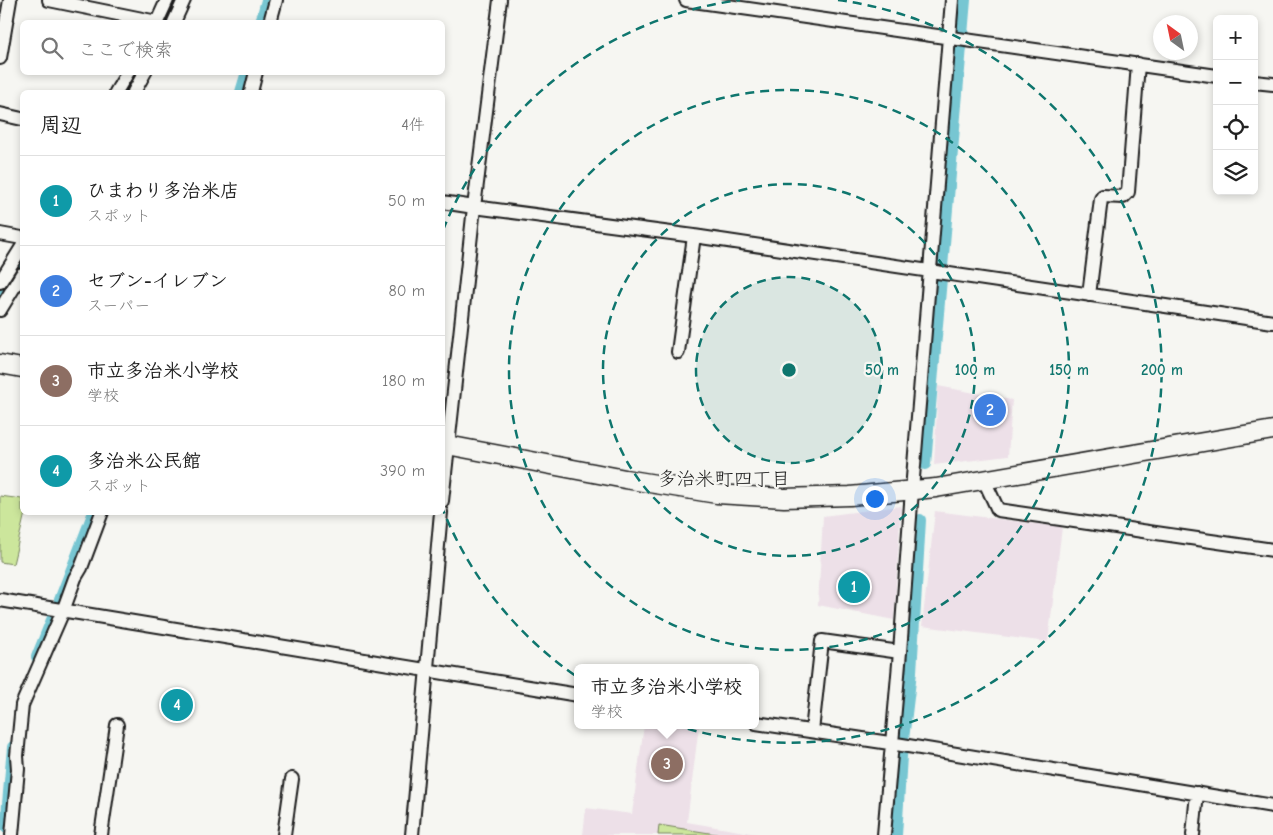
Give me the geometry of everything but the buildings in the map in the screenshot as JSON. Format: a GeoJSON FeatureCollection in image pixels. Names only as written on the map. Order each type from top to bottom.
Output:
{"type":"FeatureCollection","features":[{"type":"Feature","properties":{"kind":"street"},"geometry":{"type":"LineString","coordinates":[[0,58],[10,0]]}},
{"type":"Feature","properties":{"kind":"street"},"geometry":{"type":"LineString","coordinates":[[49,0],[147,20]]}},
{"type":"Feature","properties":{"kind":"street"},"geometry":{"type":"LineString","coordinates":[[158,20],[167,0]]}},
{"type":"Feature","properties":{"kind":"street"},"geometry":{"type":"LineString","coordinates":[[175,20],[184,0]]}},
{"type":"Feature","properties":{"kind":"street"},"geometry":{"type":"LineString","coordinates":[[271,20],[276,0]]}},
{"type":"Feature","properties":{"kind":"street"},"geometry":{"type":"LineString","coordinates":[[500,0],[445,444],[625,479],[717,494],[784,498],[850,496],[984,480],[1273,430]]}},
{"type":"Feature","properties":{"kind":"street"},"geometry":{"type":"LineString","coordinates":[[686,0],[1213,75]]}},
{"type":"Feature","properties":{"kind":"street"},"geometry":{"type":"LineString","coordinates":[[884,835],[898,745],[900,652],[912,490],[938,272],[957,39],[952,0]]}},
{"type":"Feature","properties":{"kind":"street"},"geometry":{"type":"LineString","coordinates":[[1089,295],[1101,199],[1103,196],[1123,197],[1128,192],[1138,64]]}},
{"type":"Feature","properties":{"kind":"street"},"geometry":{"type":"LineString","coordinates":[[117,90],[126,75]]}},
{"type":"Feature","properties":{"kind":"street"},"geometry":{"type":"LineString","coordinates":[[135,90],[143,75]]}},
{"type":"Feature","properties":{"kind":"street"},"geometry":{"type":"LineString","coordinates":[[252,90],[255,75]]}},
{"type":"Feature","properties":{"kind":"street"},"geometry":{"type":"LineString","coordinates":[[1258,82],[1273,84]]}},
{"type":"Feature","properties":{"kind":"street"},"geometry":{"type":"LineString","coordinates":[[0,114],[20,118]]}},
{"type":"Feature","properties":{"kind":"street"},"geometry":{"type":"LineString","coordinates":[[445,203],[474,208],[694,236],[1273,322]]}},
{"type":"Feature","properties":{"kind":"street"},"geometry":{"type":"LineString","coordinates":[[0,234],[20,238]]}},
{"type":"Feature","properties":{"kind":"street"},"geometry":{"type":"LineString","coordinates":[[678,352],[694,236]]}},
{"type":"Feature","properties":{"kind":"street"},"geometry":{"type":"LineString","coordinates":[[0,282],[20,250]]}},
{"type":"Feature","properties":{"kind":"street"},"geometry":{"type":"LineString","coordinates":[[0,310],[20,277]]}},
{"type":"Feature","properties":{"kind":"street"},"geometry":{"type":"LineString","coordinates":[[0,364],[20,368]]}},
{"type":"Feature","properties":{"kind":"street"},"geometry":{"type":"LineString","coordinates":[[984,480],[998,510],[1273,550]]}},
{"type":"Feature","properties":{"kind":"street"},"geometry":{"type":"LineString","coordinates":[[12,835],[18,770],[16,756],[22,704],[63,611],[75,578],[81,568],[101,515]]}},
{"type":"Feature","properties":{"kind":"street"},"geometry":{"type":"LineString","coordinates":[[412,835],[441,515]]}},
{"type":"Feature","properties":{"kind":"street"},"geometry":{"type":"LineString","coordinates":[[0,600],[574,693]]}},
{"type":"Feature","properties":{"kind":"street"},"geometry":{"type":"LineString","coordinates":[[812,731],[822,641],[900,652]]}},
{"type":"Feature","properties":{"kind":"street"},"geometry":{"type":"LineString","coordinates":[[759,723],[1273,806]]}},
{"type":"Feature","properties":{"kind":"street"},"geometry":{"type":"LineString","coordinates":[[101,835],[117,724]]}},
{"type":"Feature","properties":{"kind":"street"},"geometry":{"type":"LineString","coordinates":[[284,835],[292,778]]}},
{"type":"Feature","properties":{"kind":"street"},"geometry":{"type":"LineString","coordinates":[[1193,835],[1197,793]]}},
{"type":"Feature","properties":{"kind":"street"},"geometry":{"type":"LineString","coordinates":[[0,834],[6,835]]}},
{"type":"Feature","properties":{"kind":"shaded area"},"geometry":{"type":"Polygon","coordinates":[[[938,386],[1012,400],[1008,456],[934,465],[938,386]]]}},
{"type":"Feature","properties":{"kind":"shaded area"},"geometry":{"type":"Polygon","coordinates":[[[901,506],[894,620],[818,605],[823,516],[901,506]]]}},
{"type":"Feature","properties":{"kind":"shaded area"},"geometry":{"type":"Polygon","coordinates":[[[935,511],[1062,527],[1048,642],[922,626],[935,511]]]}},
{"type":"Feature","properties":{"kind":"shaded area"},"geometry":{"type":"Polygon","coordinates":[[[643,729],[699,729],[687,822],[762,835],[583,835],[586,808],[632,814],[643,729]]]}},
{"type":"Feature","properties":{"kind":"green space"},"geometry":{"type":"Polygon","coordinates":[[[0,496],[20,499],[20,515],[25,515],[13,564],[0,562],[0,496]]]}},
{"type":"Feature","properties":{"kind":"green space"},"geometry":{"type":"Polygon","coordinates":[[[659,825],[722,835],[658,835],[659,825]]]}},
{"type":"Feature","properties":{"kind":"waterway"},"geometry":{"type":"LineString","coordinates":[[166,20],[175,0]]}},
{"type":"Feature","properties":{"kind":"waterway"},"geometry":{"type":"LineString","coordinates":[[262,20],[267,0]]}},
{"type":"Feature","properties":{"kind":"waterway"},"geometry":{"type":"LineString","coordinates":[[925,464],[965,0]]}},
{"type":"Feature","properties":{"kind":"waterway"},"geometry":{"type":"LineString","coordinates":[[126,90],[135,75]]}},
{"type":"Feature","properties":{"kind":"waterway"},"geometry":{"type":"LineString","coordinates":[[242,90],[246,75]]}},
{"type":"Feature","properties":{"kind":"waterway"},"geometry":{"type":"LineString","coordinates":[[0,295],[20,262]]}},
{"type":"Feature","properties":{"kind":"waterway"},"geometry":{"type":"LineString","coordinates":[[60,600],[93,515]]}},
{"type":"Feature","properties":{"kind":"waterway"},"geometry":{"type":"LineString","coordinates":[[896,835],[901,756],[911,672],[920,520]]}},
{"type":"Feature","properties":{"kind":"waterway"},"geometry":{"type":"LineString","coordinates":[[37,657],[54,615]]}},
{"type":"Feature","properties":{"kind":"waterway"},"geometry":{"type":"LineString","coordinates":[[6,827],[13,747]]}},
{"type":"Feature","properties":{"kind":"place","name":"セブン-イレブン"},"geometry":{"type":"Point","coordinates":[990,410]}},
{"type":"Feature","properties":{"kind":"place","name":"ひまわり多治米店"},"geometry":{"type":"Point","coordinates":[854,587]}},
{"type":"Feature","properties":{"kind":"place","name":"多治米公民館"},"geometry":{"type":"Point","coordinates":[177,705]}},
{"type":"Feature","properties":{"kind":"place","name":"市立多治米小学校"},"geometry":{"type":"Point","coordinates":[667,764]}},
{"type":"Feature","properties":{"kind":"district","name":"多治米町四丁目"},"geometry":{"type":"Point","coordinates":[724,478]}}]}
